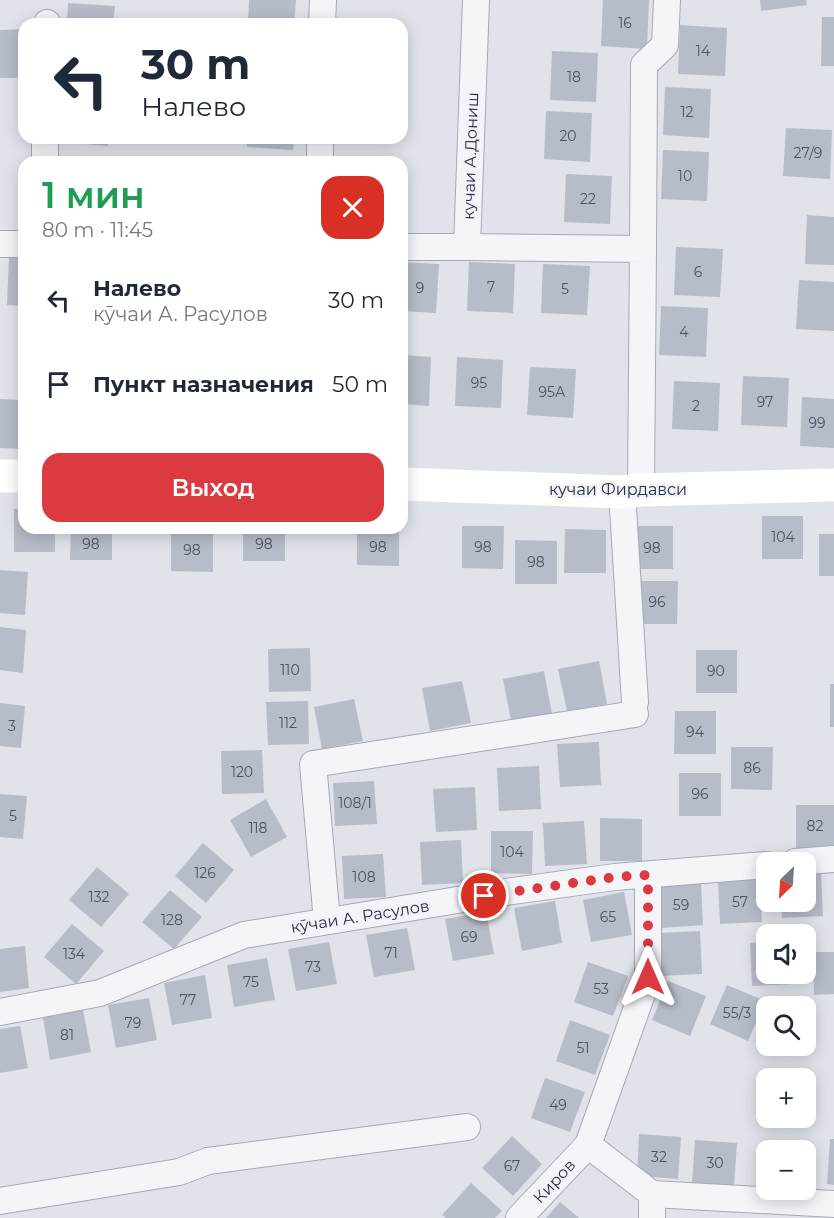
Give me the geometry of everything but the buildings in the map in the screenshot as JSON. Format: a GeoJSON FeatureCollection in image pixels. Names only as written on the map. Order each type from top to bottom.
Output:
{"type":"FeatureCollection","features":[{"type":"Feature","properties":{"kind":"street"},"geometry":{"type":"LineString","coordinates":[[322,18],[323,0]]}},
{"type":"Feature","properties":{"kind":"street","name":"кучаи А.Дониш"},"geometry":{"type":"LineString","coordinates":[[467,247],[476,0]]}},
{"type":"Feature","properties":{"kind":"street"},"geometry":{"type":"LineString","coordinates":[[327,921],[313,764],[635,708],[631,491],[643,249],[644,65],[665,45],[667,0]]}},
{"type":"Feature","properties":{"kind":"street"},"geometry":{"type":"LineString","coordinates":[[0,244],[18,244]]}},
{"type":"Feature","properties":{"kind":"street"},"geometry":{"type":"LineString","coordinates":[[408,247],[643,249]]}},
{"type":"Feature","properties":{"kind":"street"},"geometry":{"type":"LineString","coordinates":[[0,476],[18,476]]}},
{"type":"Feature","properties":{"kind":"street","name":"кучаи Фирдавси"},"geometry":{"type":"LineString","coordinates":[[408,484],[631,491],[834,485]]}},
{"type":"Feature","properties":{"kind":"street"},"geometry":{"type":"LineString","coordinates":[[816,860],[834,859]]}},
{"type":"Feature","properties":{"kind":"street","name":"кӯчаи А. Расулов"},"geometry":{"type":"LineString","coordinates":[[0,1012],[100,993],[244,935],[506,892],[615,877],[756,866]]}},
{"type":"Feature","properties":{"kind":"street"},"geometry":{"type":"LineString","coordinates":[[648,875],[648,977],[588,1145],[652,1206],[834,1204]]}},
{"type":"Feature","properties":{"kind":"street"},"geometry":{"type":"LineString","coordinates":[[0,1201],[179,1172],[208,1161],[467,1127]]}},
{"type":"Feature","properties":{"kind":"street","name":"Киров"},"geometry":{"type":"LineString","coordinates":[[519,1218],[588,1145]]}},
{"type":"Feature","properties":{"kind":"route"},"geometry":{"type":"LineString","coordinates":[[484,896],[615,877],[648,875],[648,977]]}}]}
